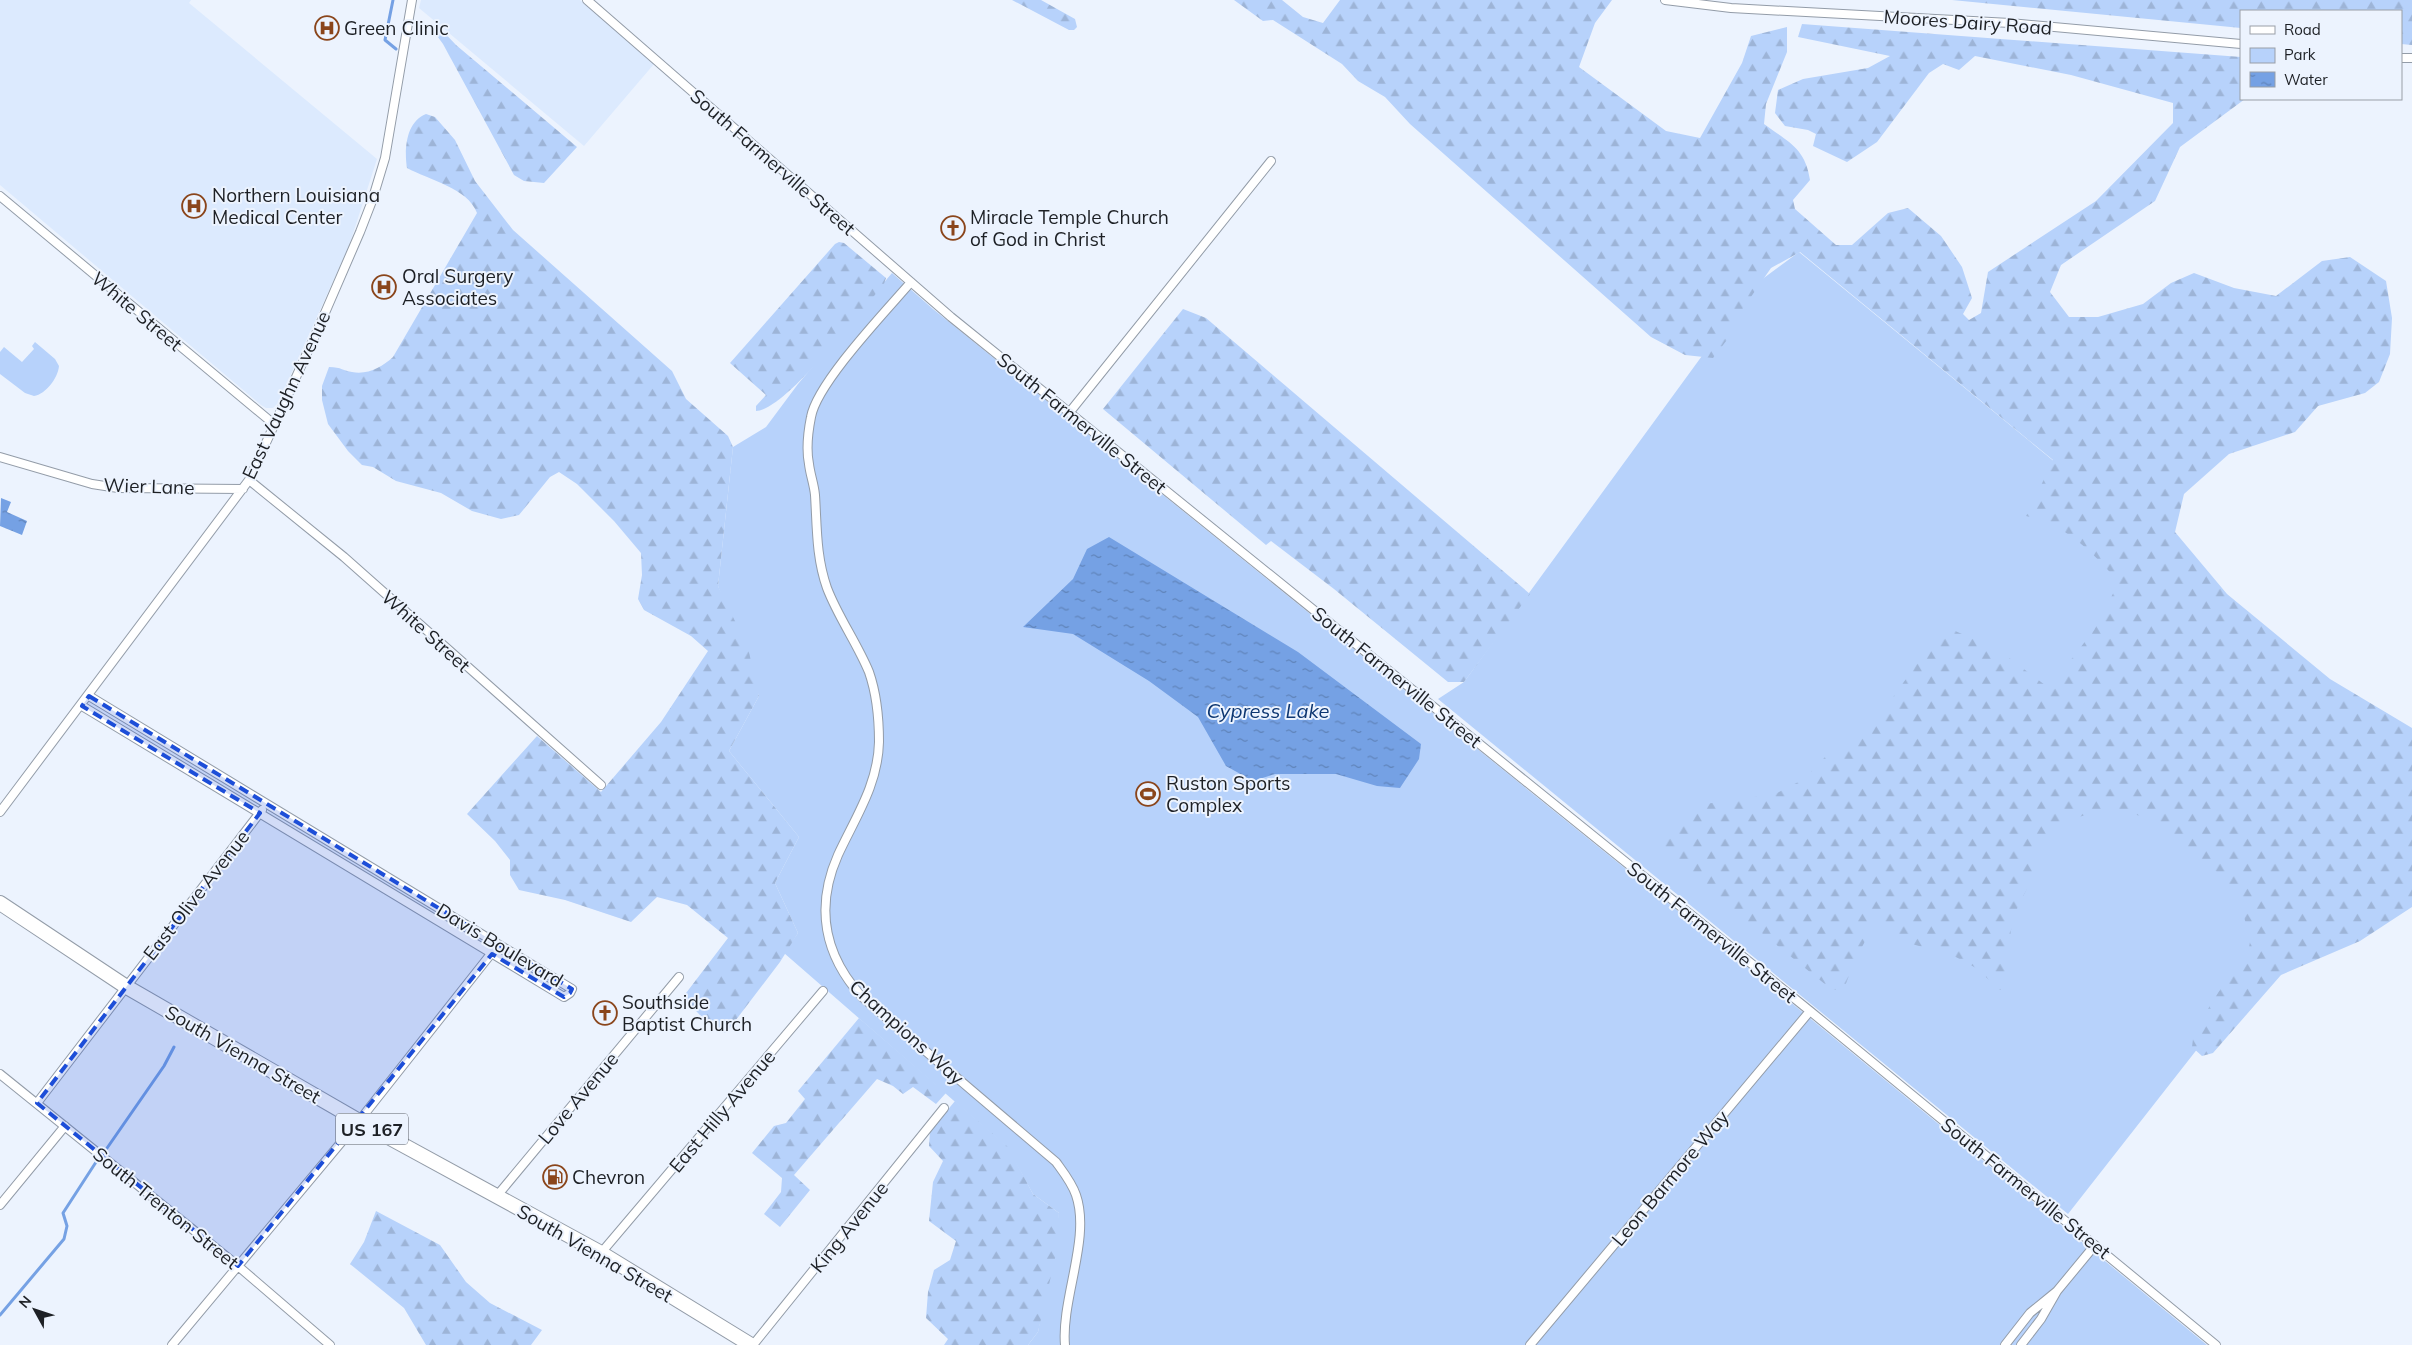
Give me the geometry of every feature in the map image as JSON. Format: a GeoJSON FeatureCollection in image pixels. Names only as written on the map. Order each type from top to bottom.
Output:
{"type":"FeatureCollection","features":[{"type":"Feature","properties":{"kind":"highway","name":"South Vienna Street"},"geometry":{"type":"LineString","coordinates":[[0,903],[125,986],[359,1122],[601,1253],[752,1345]]}},
{"type":"Feature","properties":{"kind":"street","name":"East Vaughn Avenue"},"geometry":{"type":"LineString","coordinates":[[0,812],[82,706],[249,480],[360,232],[384,163],[412,0]]}},
{"type":"Feature","properties":{"kind":"street","name":"South Farmerville Street"},"geometry":{"type":"LineString","coordinates":[[587,0],[911,282],[1069,413],[1810,1011],[2216,1345]]}},
{"type":"Feature","properties":{"kind":"street","name":"Moores Dairy Road"},"geometry":{"type":"LineString","coordinates":[[1665,0],[1731,8],[2010,23],[2240,44]]}},
{"type":"Feature","properties":{"kind":"street"},"geometry":{"type":"LineString","coordinates":[[1069,413],[1271,161]]}},
{"type":"Feature","properties":{"kind":"street","name":"White Street"},"geometry":{"type":"LineString","coordinates":[[0,196],[275,425]]}},
{"type":"Feature","properties":{"kind":"street","name":"Champions Way"},"geometry":{"type":"LineString","coordinates":[[911,282],[827,384],[811,414],[808,433],[808,463],[815,493],[816,530],[820,562],[830,595],[869,673],[878,712],[879,743],[875,774],[863,807],[839,853],[830,877],[825,924],[840,967],[862,996],[1056,1162],[1069,1179],[1077,1197],[1080,1224],[1065,1320],[1064,1345]]}},
{"type":"Feature","properties":{"kind":"street","name":"Wier Lane"},"geometry":{"type":"LineString","coordinates":[[0,457],[92,484],[118,488],[242,489]]}},
{"type":"Feature","properties":{"kind":"street","name":"White Street"},"geometry":{"type":"LineString","coordinates":[[249,480],[344,557],[601,786]]}},
{"type":"Feature","properties":{"kind":"street","name":"Davis Boulevard"},"geometry":{"type":"LineString","coordinates":[[82,706],[564,997],[570,994],[572,989],[89,696]]}},
{"type":"Feature","properties":{"kind":"street","name":"East Olive Avenue"},"geometry":{"type":"LineString","coordinates":[[36,1103],[266,804]]}},
{"type":"Feature","properties":{"kind":"street"},"geometry":{"type":"LineString","coordinates":[[172,1345],[359,1122],[498,945]]}},
{"type":"Feature","properties":{"kind":"street","name":"Love Avenue"},"geometry":{"type":"LineString","coordinates":[[496,1197],[679,977]]}},
{"type":"Feature","properties":{"kind":"street","name":"East Hilly Avenue"},"geometry":{"type":"LineString","coordinates":[[601,1253],[823,991]]}},
{"type":"Feature","properties":{"kind":"street","name":"Leon Barmore Way"},"geometry":{"type":"LineString","coordinates":[[1530,1345],[1810,1011]]}},
{"type":"Feature","properties":{"kind":"street","name":"South Trenton Street"},"geometry":{"type":"LineString","coordinates":[[0,1074],[238,1266],[330,1345]]}},
{"type":"Feature","properties":{"kind":"street","name":"King Avenue"},"geometry":{"type":"LineString","coordinates":[[752,1345],[944,1108]]}},
{"type":"Feature","properties":{"kind":"street"},"geometry":{"type":"LineString","coordinates":[[0,1205],[65,1126]]}},
{"type":"Feature","properties":{"kind":"street"},"geometry":{"type":"LineString","coordinates":[[2021,1345],[2041,1319],[2057,1291],[2095,1245]]}},
{"type":"Feature","properties":{"kind":"street"},"geometry":{"type":"LineString","coordinates":[[2005,1345],[2030,1313],[2057,1291]]}},
{"type":"Feature","properties":{"kind":"highlighted area"},"geometry":{"type":"Polygon","coordinates":[[[89,696],[572,989],[564,997],[492,954],[238,1266],[37,1103],[260,813],[82,706],[89,696]]]}},
{"type":"Feature","properties":{"kind":"shaded area","name":"Northern Louisiana Medical Center"},"geometry":{"type":"Polygon","coordinates":[[[0,0],[191,0],[189,3],[377,159],[349,246],[278,403],[273,408],[266,408],[261,405],[0,185],[0,0]]]}},
{"type":"Feature","properties":{"kind":"shaded area"},"geometry":{"type":"Polygon","coordinates":[[[421,0],[580,0],[654,64],[584,146],[419,8],[421,0]]]}},
{"type":"Feature","properties":{"kind":"green space"},"geometry":{"type":"Polygon","coordinates":[[[1012,0],[1041,0],[1075,19],[1077,27],[1074,30],[1069,30],[1012,0]]]}},
{"type":"Feature","properties":{"kind":"green space"},"geometry":{"type":"Polygon","coordinates":[[[1234,0],[1282,0],[1303,17],[1323,23],[1340,0],[1612,0],[1595,23],[1579,67],[1666,131],[1700,138],[1742,63],[1751,36],[1787,27],[1787,52],[1766,104],[1764,124],[1794,146],[1808,169],[1810,180],[1793,200],[1795,209],[1836,245],[1852,245],[1888,213],[1908,208],[1941,236],[1962,267],[1972,298],[1963,314],[1969,320],[1981,313],[1988,272],[2096,201],[2173,123],[2173,103],[2071,75],[1975,56],[1959,70],[1943,64],[1929,73],[1877,142],[1847,162],[1813,146],[1816,134],[1808,130],[1785,126],[1775,113],[1778,90],[1803,79],[1868,68],[1890,56],[1798,37],[1802,24],[2240,57],[2240,100],[2244,100],[2180,147],[2155,201],[2061,265],[2050,292],[2069,317],[2098,317],[2143,304],[2171,283],[2194,273],[2234,288],[2276,296],[2322,261],[2350,257],[2386,281],[2392,318],[2390,354],[2379,382],[2365,393],[2318,406],[2295,432],[2229,454],[2184,494],[2175,532],[2227,594],[2330,679],[2412,728],[2412,907],[2360,941],[2281,975],[2213,1053],[2202,1056],[2192,1047],[2193,1039],[2220,989],[2241,964],[2248,950],[2250,938],[2242,910],[2231,888],[2217,872],[2184,847],[2169,830],[2152,820],[2122,811],[2107,810],[2084,815],[2061,825],[2042,838],[2033,848],[2031,854],[2032,876],[2018,907],[2011,930],[2007,987],[2000,990],[1976,968],[1954,956],[1905,942],[1876,921],[1856,958],[1843,991],[1831,989],[1660,851],[1658,845],[1691,811],[1705,804],[1775,794],[1804,779],[1826,756],[1873,725],[1936,637],[1953,630],[2000,651],[2049,688],[2094,630],[2119,582],[2078,541],[2054,526],[2026,516],[2025,510],[2037,494],[2053,460],[1800,252],[1771,268],[1737,317],[1730,336],[1713,358],[1685,355],[1651,337],[1410,124],[1385,97],[1358,81],[1342,64],[1273,20],[1263,21],[1234,0]]]}},
{"type":"Feature","properties":{"kind":"green space"},"geometry":{"type":"Polygon","coordinates":[[[1952,0],[2412,0],[2412,45],[2402,44],[2402,10],[2240,10],[2240,28],[1952,0]]]}},
{"type":"Feature","properties":{"kind":"green space"},"geometry":{"type":"Polygon","coordinates":[[[439,27],[456,45],[577,147],[544,183],[524,181],[514,175],[443,44],[432,29],[439,27]]]}},
{"type":"Feature","properties":{"kind":"green space"},"geometry":{"type":"Polygon","coordinates":[[[426,114],[435,117],[455,140],[475,181],[513,230],[672,371],[686,399],[728,436],[733,447],[718,586],[748,648],[759,696],[729,751],[799,837],[775,883],[798,933],[780,962],[726,1033],[713,1029],[683,997],[728,938],[687,905],[657,897],[631,922],[565,900],[519,890],[510,875],[510,860],[495,841],[467,814],[537,736],[601,792],[661,722],[708,651],[691,636],[644,610],[638,599],[642,575],[641,553],[614,521],[577,484],[559,472],[550,477],[519,515],[501,519],[472,511],[441,493],[396,481],[373,467],[362,465],[348,451],[328,424],[322,400],[322,386],[329,367],[358,373],[379,367],[393,357],[477,213],[472,204],[457,191],[407,168],[406,145],[410,130],[419,118],[426,114]]]}},
{"type":"Feature","properties":{"kind":"green space"},"geometry":{"type":"Polygon","coordinates":[[[839,242],[844,243],[886,278],[884,284],[804,377],[769,407],[756,411],[756,406],[766,395],[730,363],[835,244],[839,242]]]}},
{"type":"Feature","properties":{"kind":"green space"},"geometry":{"type":"Polygon","coordinates":[[[1799,252],[2412,755],[2412,775],[2068,1214],[1438,699],[1464,682],[1753,286],[1799,252]]]}},
{"type":"Feature","properties":{"kind":"green space","name":"Ruston Sports Complex"},"geometry":{"type":"Polygon","coordinates":[[[892,273],[933,309],[1783,996],[2207,1345],[1028,1345],[1038,1332],[1059,1213],[1033,1194],[1007,1147],[784,953],[798,933],[775,883],[799,837],[729,751],[759,696],[718,586],[733,447],[766,427],[798,384],[892,273]]]}},
{"type":"Feature","properties":{"kind":"green space"},"geometry":{"type":"Polygon","coordinates":[[[1183,309],[1206,318],[1530,594],[1464,682],[1448,682],[1334,589],[1271,541],[1266,545],[1103,409],[1183,309]]]}},
{"type":"Feature","properties":{"kind":"green space"},"geometry":{"type":"Polygon","coordinates":[[[35,342],[55,359],[59,366],[51,385],[43,392],[34,396],[25,393],[0,374],[0,352],[4,347],[22,362],[34,349],[32,346],[35,342]]]}},
{"type":"Feature","properties":{"kind":"green space"},"geometry":{"type":"Polygon","coordinates":[[[859,1018],[946,1093],[936,1104],[913,1087],[903,1094],[893,1086],[877,1079],[794,1175],[810,1190],[780,1227],[764,1214],[781,1192],[782,1178],[752,1153],[774,1126],[786,1123],[805,1099],[798,1091],[859,1018]]]}},
{"type":"Feature","properties":{"kind":"green space"},"geometry":{"type":"Polygon","coordinates":[[[955,1101],[1008,1147],[1033,1194],[1059,1213],[1057,1250],[1038,1332],[1028,1345],[944,1345],[948,1339],[926,1318],[928,1292],[934,1270],[950,1260],[956,1241],[929,1221],[933,1182],[943,1161],[929,1146],[930,1131],[955,1101]]]}},
{"type":"Feature","properties":{"kind":"green space"},"geometry":{"type":"Polygon","coordinates":[[[376,1211],[440,1245],[466,1282],[490,1303],[542,1330],[531,1345],[426,1345],[404,1308],[350,1264],[364,1242],[376,1211]]]}},
{"type":"Feature","properties":{"kind":"water"},"geometry":{"type":"Polygon","coordinates":[[[1,498],[11,502],[7,512],[27,521],[22,535],[0,526],[1,498]]]}},
{"type":"Feature","properties":{"kind":"water","name":"Cypress Lake"},"geometry":{"type":"Polygon","coordinates":[[[1109,537],[1298,652],[1421,744],[1419,759],[1400,788],[1377,786],[1336,774],[1275,774],[1253,781],[1226,766],[1198,717],[1149,681],[1073,634],[1023,627],[1073,579],[1087,549],[1109,537]]]}},
{"type":"Feature","properties":{"kind":"waterway"},"geometry":{"type":"LineString","coordinates":[[393,0],[385,40],[396,49]]}},
{"type":"Feature","properties":{"kind":"waterway"},"geometry":{"type":"LineString","coordinates":[[105,1151],[164,1066],[174,1047]]}},
{"type":"Feature","properties":{"kind":"waterway"},"geometry":{"type":"LineString","coordinates":[[0,1315],[64,1239],[67,1226],[63,1213],[98,1159]]}},
{"type":"Feature","properties":{"kind":"place","name":"Green Clinic"},"geometry":{"type":"Point","coordinates":[327,28]}},
{"type":"Feature","properties":{"kind":"place","name":"Northern Louisiana Medical Center"},"geometry":{"type":"Point","coordinates":[194,206]}},
{"type":"Feature","properties":{"kind":"place","name":"Miracle Temple Church of God in Christ"},"geometry":{"type":"Point","coordinates":[953,228]}},
{"type":"Feature","properties":{"kind":"place","name":"Oral Surgery Associates"},"geometry":{"type":"Point","coordinates":[384,287]}},
{"type":"Feature","properties":{"kind":"place","name":"Ruston Sports Complex"},"geometry":{"type":"Point","coordinates":[1148,794]}},
{"type":"Feature","properties":{"kind":"place","name":"Southside Baptist Church"},"geometry":{"type":"Point","coordinates":[605,1013]}},
{"type":"Feature","properties":{"kind":"place","name":"Chevron"},"geometry":{"type":"Point","coordinates":[555,1177]}}]}
